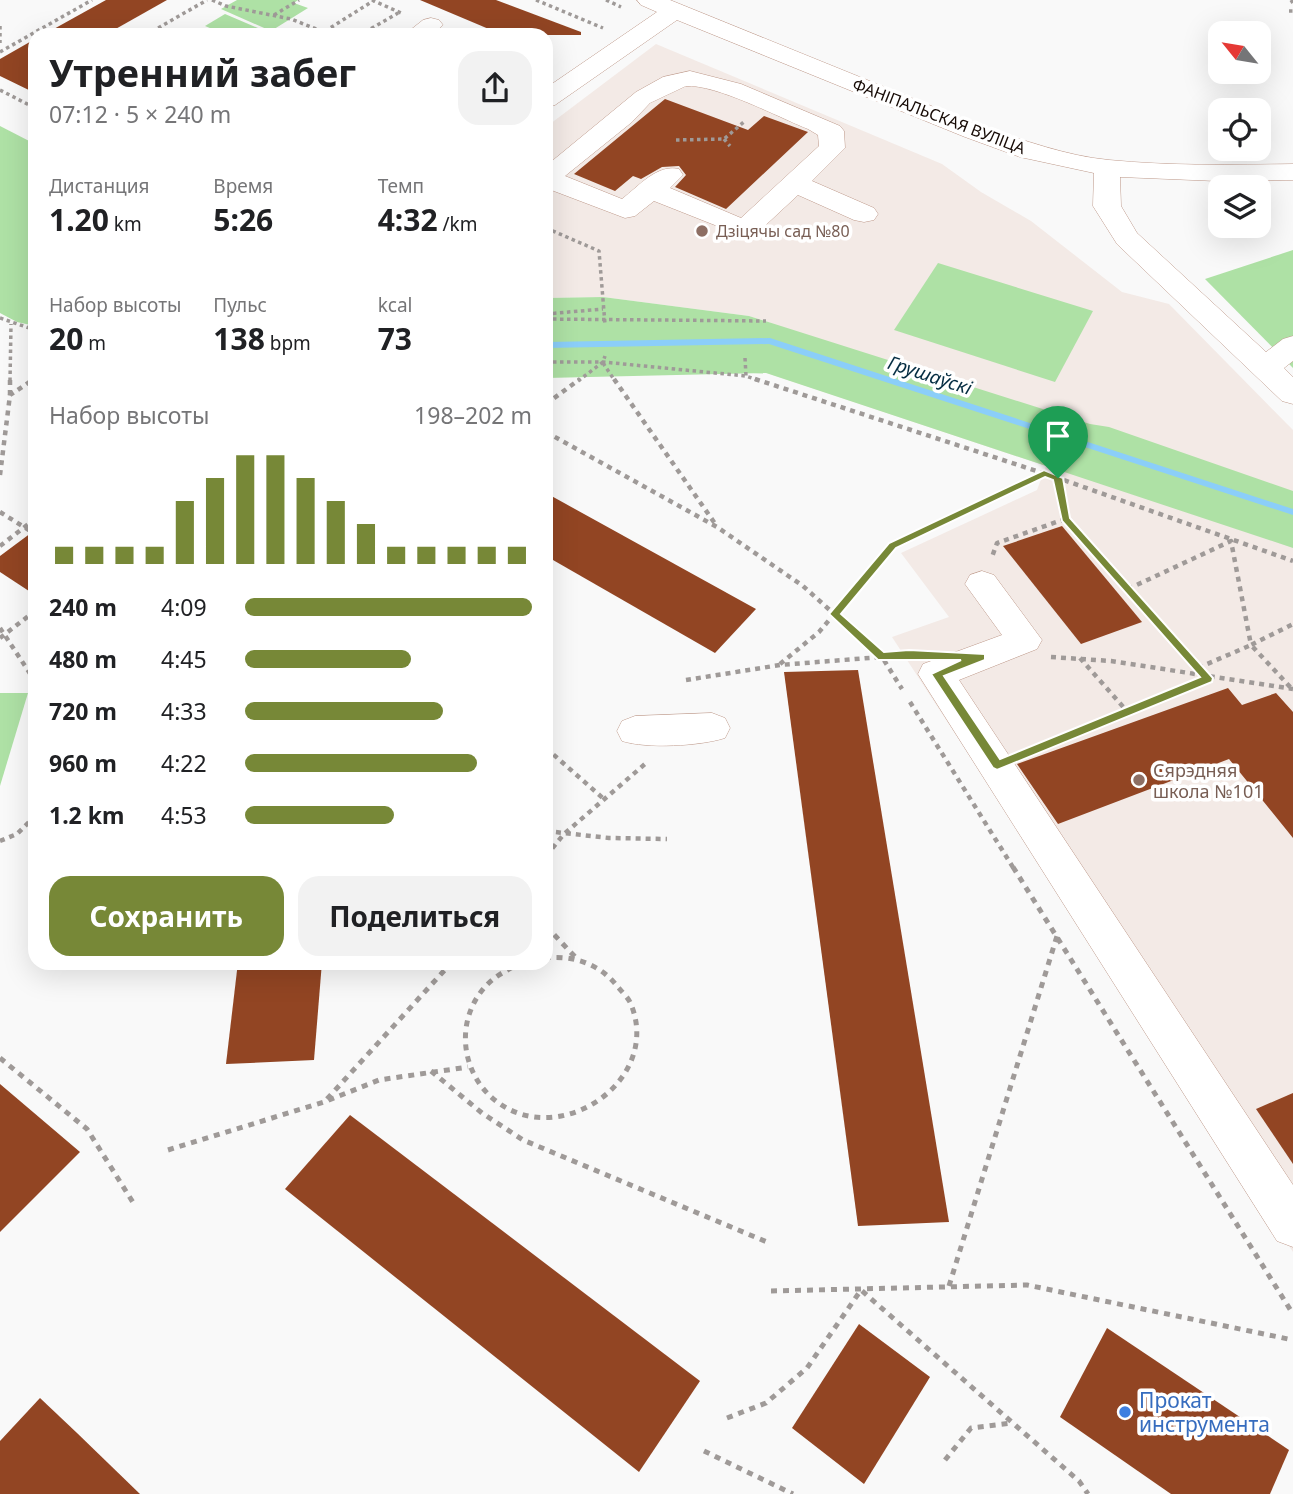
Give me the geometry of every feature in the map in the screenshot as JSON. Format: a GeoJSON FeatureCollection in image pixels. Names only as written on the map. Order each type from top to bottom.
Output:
{"type":"FeatureCollection","features":[{"type":"Feature","properties":{"kind":"street","name":"ФАНІПАЛЬСКАЯ ВУЛІЦА"},"geometry":{"type":"LineString","coordinates":[[649,0],[974,132],[1029,151],[1107,168],[1217,173],[1293,172]]}},
{"type":"Feature","properties":{"kind":"street"},"geometry":{"type":"LineString","coordinates":[[553,95],[674,11]]}},
{"type":"Feature","properties":{"kind":"street"},"geometry":{"type":"LineString","coordinates":[[553,173],[633,100],[673,82],[692,77],[712,82],[831,131],[832,148],[745,229],[661,182],[625,210],[553,180]]}},
{"type":"Feature","properties":{"kind":"street"},"geometry":{"type":"LineString","coordinates":[[1107,168],[1107,205],[1127,238],[1293,394]]}},
{"type":"Feature","properties":{"kind":"street"},"geometry":{"type":"LineString","coordinates":[[794,183],[864,214]]}},
{"type":"Feature","properties":{"kind":"street"},"geometry":{"type":"LineString","coordinates":[[1265,368],[1293,346]]}},
{"type":"Feature","properties":{"kind":"street"},"geometry":{"type":"LineString","coordinates":[[982,584],[1025,640],[936,674],[1293,1225]]}},
{"type":"Feature","properties":{"kind":"street"},"geometry":{"type":"LineString","coordinates":[[643,746],[712,728]]}},
{"type":"Feature","properties":{"kind":"path"},"geometry":{"type":"LineString","coordinates":[[42,28],[92,0]]}},
{"type":"Feature","properties":{"kind":"path"},"geometry":{"type":"LineString","coordinates":[[159,28],[210,0],[226,6],[291,19],[314,28]]}},
{"type":"Feature","properties":{"kind":"path"},"geometry":{"type":"LineString","coordinates":[[274,15],[299,0]]}},
{"type":"Feature","properties":{"kind":"path"},"geometry":{"type":"LineString","coordinates":[[536,0],[605,29]]}},
{"type":"Feature","properties":{"kind":"path"},"geometry":{"type":"LineString","coordinates":[[547,4],[554,0]]}},
{"type":"Feature","properties":{"kind":"path"},"geometry":{"type":"LineString","coordinates":[[606,0],[627,9],[620,13]]}},
{"type":"Feature","properties":{"kind":"path"},"geometry":{"type":"LineString","coordinates":[[330,28],[373,1]]}},
{"type":"Feature","properties":{"kind":"path"},"geometry":{"type":"LineString","coordinates":[[372,28],[399,12]]}},
{"type":"Feature","properties":{"kind":"path"},"geometry":{"type":"LineString","coordinates":[[0,26],[0,43]]}},
{"type":"Feature","properties":{"kind":"path"},"geometry":{"type":"LineString","coordinates":[[0,52],[28,36]]}},
{"type":"Feature","properties":{"kind":"path"},"geometry":{"type":"LineString","coordinates":[[0,90],[28,104]]}},
{"type":"Feature","properties":{"kind":"path"},"geometry":{"type":"LineString","coordinates":[[676,140],[724,139],[764,104]]}},
{"type":"Feature","properties":{"kind":"path"},"geometry":{"type":"LineString","coordinates":[[724,139],[730,146]]}},
{"type":"Feature","properties":{"kind":"path"},"geometry":{"type":"LineString","coordinates":[[553,231],[599,251],[604,322]]}},
{"type":"Feature","properties":{"kind":"path"},"geometry":{"type":"LineString","coordinates":[[553,313],[603,309]]}},
{"type":"Feature","properties":{"kind":"path"},"geometry":{"type":"LineString","coordinates":[[0,318],[28,328]]}},
{"type":"Feature","properties":{"kind":"path"},"geometry":{"type":"LineString","coordinates":[[553,320],[765,323]]}},
{"type":"Feature","properties":{"kind":"path"},"geometry":{"type":"LineString","coordinates":[[0,475],[10,395],[11,324]]}},
{"type":"Feature","properties":{"kind":"path"},"geometry":{"type":"LineString","coordinates":[[553,399],[603,362],[605,356]]}},
{"type":"Feature","properties":{"kind":"path"},"geometry":{"type":"LineString","coordinates":[[746,358],[746,376]]}},
{"type":"Feature","properties":{"kind":"path"},"geometry":{"type":"LineString","coordinates":[[553,362],[603,362],[746,376],[1044,473],[1293,561]]}},
{"type":"Feature","properties":{"kind":"path"},"geometry":{"type":"LineString","coordinates":[[603,362],[717,527]]}},
{"type":"Feature","properties":{"kind":"path"},"geometry":{"type":"LineString","coordinates":[[10,395],[28,383]]}},
{"type":"Feature","properties":{"kind":"path"},"geometry":{"type":"LineString","coordinates":[[553,436],[717,527],[803,586],[882,657],[1293,1314]]}},
{"type":"Feature","properties":{"kind":"path"},"geometry":{"type":"LineString","coordinates":[[1062,465],[1058,478],[1065,519],[1208,678]]}},
{"type":"Feature","properties":{"kind":"path"},"geometry":{"type":"LineString","coordinates":[[779,665],[819,632],[892,546],[1044,473]]}},
{"type":"Feature","properties":{"kind":"path"},"geometry":{"type":"LineString","coordinates":[[0,512],[28,529]]}},
{"type":"Feature","properties":{"kind":"path"},"geometry":{"type":"LineString","coordinates":[[982,584],[997,543],[1065,519]]}},
{"type":"Feature","properties":{"kind":"path"},"geometry":{"type":"LineString","coordinates":[[0,546],[28,525]]}},
{"type":"Feature","properties":{"kind":"path"},"geometry":{"type":"LineString","coordinates":[[1128,589],[1231,541]]}},
{"type":"Feature","properties":{"kind":"path"},"geometry":{"type":"LineString","coordinates":[[1231,541],[1251,645],[1293,689]]}},
{"type":"Feature","properties":{"kind":"path"},"geometry":{"type":"LineString","coordinates":[[2,636],[28,616]]}},
{"type":"Feature","properties":{"kind":"path"},"geometry":{"type":"LineString","coordinates":[[1198,668],[1293,624]]}},
{"type":"Feature","properties":{"kind":"path"},"geometry":{"type":"LineString","coordinates":[[0,628],[2,636],[28,671]]}},
{"type":"Feature","properties":{"kind":"path"},"geometry":{"type":"LineString","coordinates":[[685,680],[779,665],[909,654]]}},
{"type":"Feature","properties":{"kind":"path"},"geometry":{"type":"LineString","coordinates":[[1038,657],[1079,658],[1293,689]]}},
{"type":"Feature","properties":{"kind":"path"},"geometry":{"type":"LineString","coordinates":[[1079,658],[1126,710]]}},
{"type":"Feature","properties":{"kind":"path"},"geometry":{"type":"LineString","coordinates":[[997,765],[1208,678]]}},
{"type":"Feature","properties":{"kind":"path"},"geometry":{"type":"LineString","coordinates":[[553,847],[564,834],[605,800],[643,746]]}},
{"type":"Feature","properties":{"kind":"path"},"geometry":{"type":"LineString","coordinates":[[553,754],[605,800]]}},
{"type":"Feature","properties":{"kind":"path"},"geometry":{"type":"LineString","coordinates":[[0,841],[17,834],[28,823]]}},
{"type":"Feature","properties":{"kind":"path"},"geometry":{"type":"LineString","coordinates":[[553,832],[667,839]]}},
{"type":"Feature","properties":{"kind":"path"},"geometry":{"type":"LineString","coordinates":[[949,1286],[1060,926]]}},
{"type":"Feature","properties":{"kind":"path"},"geometry":{"type":"LineString","coordinates":[[553,933],[578,960]]}},
{"type":"Feature","properties":{"kind":"path"},"geometry":{"type":"LineString","coordinates":[[508,970],[481,992],[468,1016],[463,1041],[468,1067],[481,1089],[501,1106],[526,1116],[553,1118],[581,1112],[605,1099],[624,1079],[635,1056],[639,1031],[634,1007],[621,986],[602,970],[578,960],[553,958]]}},
{"type":"Feature","properties":{"kind":"path"},"geometry":{"type":"LineString","coordinates":[[324,1102],[445,970]]}},
{"type":"Feature","properties":{"kind":"path"},"geometry":{"type":"LineString","coordinates":[[0,1058],[88,1129],[134,1204]]}},
{"type":"Feature","properties":{"kind":"path"},"geometry":{"type":"LineString","coordinates":[[168,1150],[324,1102],[379,1080],[468,1067]]}},
{"type":"Feature","properties":{"kind":"path"},"geometry":{"type":"LineString","coordinates":[[431,1071],[482,1113],[523,1140],[767,1242]]}},
{"type":"Feature","properties":{"kind":"path"},"geometry":{"type":"LineString","coordinates":[[771,1290],[1027,1285],[1293,1340]]}},
{"type":"Feature","properties":{"kind":"path"},"geometry":{"type":"LineString","coordinates":[[727,1418],[766,1404],[807,1368],[862,1290]]}},
{"type":"Feature","properties":{"kind":"path"},"geometry":{"type":"LineString","coordinates":[[862,1290],[1080,1481],[1088,1494]]}},
{"type":"Feature","properties":{"kind":"path"},"geometry":{"type":"LineString","coordinates":[[946,1460],[971,1428],[1012,1423]]}},
{"type":"Feature","properties":{"kind":"path"},"geometry":{"type":"LineString","coordinates":[[704,1451],[793,1494]]}},
{"type":"Feature","properties":{"kind":"shaded area","name":"Сярэдняя школа №101"},"geometry":{"type":"Polygon","coordinates":[[[656,44],[942,164],[981,192],[1031,221],[1122,292],[1169,304],[1293,430],[1293,1252],[892,637],[949,617],[901,553],[1037,490],[1046,466],[773,375],[771,323],[749,316],[603,297],[553,298],[553,122],[656,44]]]}},
{"type":"Feature","properties":{"kind":"green space"},"geometry":{"type":"Polygon","coordinates":[[[237,0],[298,0],[294,3],[308,8],[276,28],[264,28],[221,9],[237,0]]]}},
{"type":"Feature","properties":{"kind":"green space"},"geometry":{"type":"Polygon","coordinates":[[[225,14],[258,28],[211,28],[205,26],[225,14]]]}},
{"type":"Feature","properties":{"kind":"green space"},"geometry":{"type":"Polygon","coordinates":[[[0,126],[28,140],[28,324],[0,313],[0,126]]]}},
{"type":"Feature","properties":{"kind":"green space"},"geometry":{"type":"Polygon","coordinates":[[[1293,250],[1293,368],[1205,279],[1293,250]]]}},
{"type":"Feature","properties":{"kind":"green space"},"geometry":{"type":"Polygon","coordinates":[[[938,263],[1093,311],[1055,382],[894,330],[938,263]]]}},
{"type":"Feature","properties":{"kind":"green space"},"geometry":{"type":"Polygon","coordinates":[[[603,297],[749,316],[1090,424],[1109,427],[1293,491],[1293,548],[766,373],[553,378],[553,298],[603,297]]]}},
{"type":"Feature","properties":{"kind":"green space"},"geometry":{"type":"Polygon","coordinates":[[[0,693],[28,693],[0,786],[0,693]]]}},
{"type":"Feature","properties":{"kind":"building"},"geometry":{"type":"Polygon","coordinates":[[[106,0],[167,0],[117,28],[56,28],[106,0]]]}},
{"type":"Feature","properties":{"kind":"building"},"geometry":{"type":"Polygon","coordinates":[[[420,0],[496,0],[581,32],[581,35],[553,35],[553,28],[486,28],[420,0]]]}},
{"type":"Feature","properties":{"kind":"building"},"geometry":{"type":"Polygon","coordinates":[[[28,43],[28,90],[0,76],[0,59],[28,43]]]}},
{"type":"Feature","properties":{"kind":"building"},"geometry":{"type":"Polygon","coordinates":[[[665,99],[748,130],[764,116],[808,132],[726,209],[675,187],[686,175],[679,166],[662,167],[641,179],[633,176],[615,191],[574,174],[665,99]]]}},
{"type":"Feature","properties":{"kind":"building"},"geometry":{"type":"Polygon","coordinates":[[[553,497],[756,609],[715,653],[553,560],[553,497]]]}},
{"type":"Feature","properties":{"kind":"building"},"geometry":{"type":"Polygon","coordinates":[[[1062,526],[1142,622],[1081,644],[1003,546],[1062,526]]]}},
{"type":"Feature","properties":{"kind":"building"},"geometry":{"type":"Polygon","coordinates":[[[28,535],[28,590],[0,572],[0,556],[28,535]]]}},
{"type":"Feature","properties":{"kind":"building"},"geometry":{"type":"Polygon","coordinates":[[[858,670],[949,1222],[858,1226],[784,672],[858,670]]]}},
{"type":"Feature","properties":{"kind":"building"},"geometry":{"type":"Polygon","coordinates":[[[1228,688],[1242,705],[1276,693],[1293,712],[1293,838],[1229,759],[1058,824],[1017,764],[1228,688]]]}},
{"type":"Feature","properties":{"kind":"building"},"geometry":{"type":"Polygon","coordinates":[[[237,970],[321,970],[314,1060],[226,1064],[237,970]]]}},
{"type":"Feature","properties":{"kind":"building"},"geometry":{"type":"Polygon","coordinates":[[[0,1084],[80,1152],[0,1232],[0,1084]]]}},
{"type":"Feature","properties":{"kind":"building"},"geometry":{"type":"Polygon","coordinates":[[[1293,1093],[1293,1164],[1256,1109],[1293,1093]]]}},
{"type":"Feature","properties":{"kind":"building"},"geometry":{"type":"Polygon","coordinates":[[[350,1115],[700,1381],[639,1472],[285,1189],[350,1115]]]}},
{"type":"Feature","properties":{"kind":"building"},"geometry":{"type":"Polygon","coordinates":[[[859,1324],[930,1377],[864,1484],[792,1428],[859,1324]]]}},
{"type":"Feature","properties":{"kind":"building"},"geometry":{"type":"Polygon","coordinates":[[[1107,1328],[1289,1450],[1270,1494],[1171,1494],[1060,1417],[1107,1328]]]}},
{"type":"Feature","properties":{"kind":"building"},"geometry":{"type":"Polygon","coordinates":[[[40,1398],[140,1494],[0,1494],[0,1441],[40,1398]]]}},
{"type":"Feature","properties":{"kind":"waterway","name":"Грушаўскі"},"geometry":{"type":"LineString","coordinates":[[553,345],[770,341],[1293,512]]}},
{"type":"Feature","properties":{"kind":"place","name":"Дзіцячы сад №80"},"geometry":{"type":"Point","coordinates":[702,231]}},
{"type":"Feature","properties":{"kind":"place","name":"Сярэдняя школа №101"},"geometry":{"type":"Point","coordinates":[1139,780]}},
{"type":"Feature","properties":{"kind":"place","name":"Прокат инструмента"},"geometry":{"type":"Point","coordinates":[1125,1412]}},
{"type":"Feature","properties":{"kind":"route"},"geometry":{"type":"LineString","coordinates":[[1044,473],[1058,478],[1065,519],[1208,678],[997,765],[936,674],[982,657],[909,654],[882,657],[834,614],[892,546],[1044,473]]}}]}
